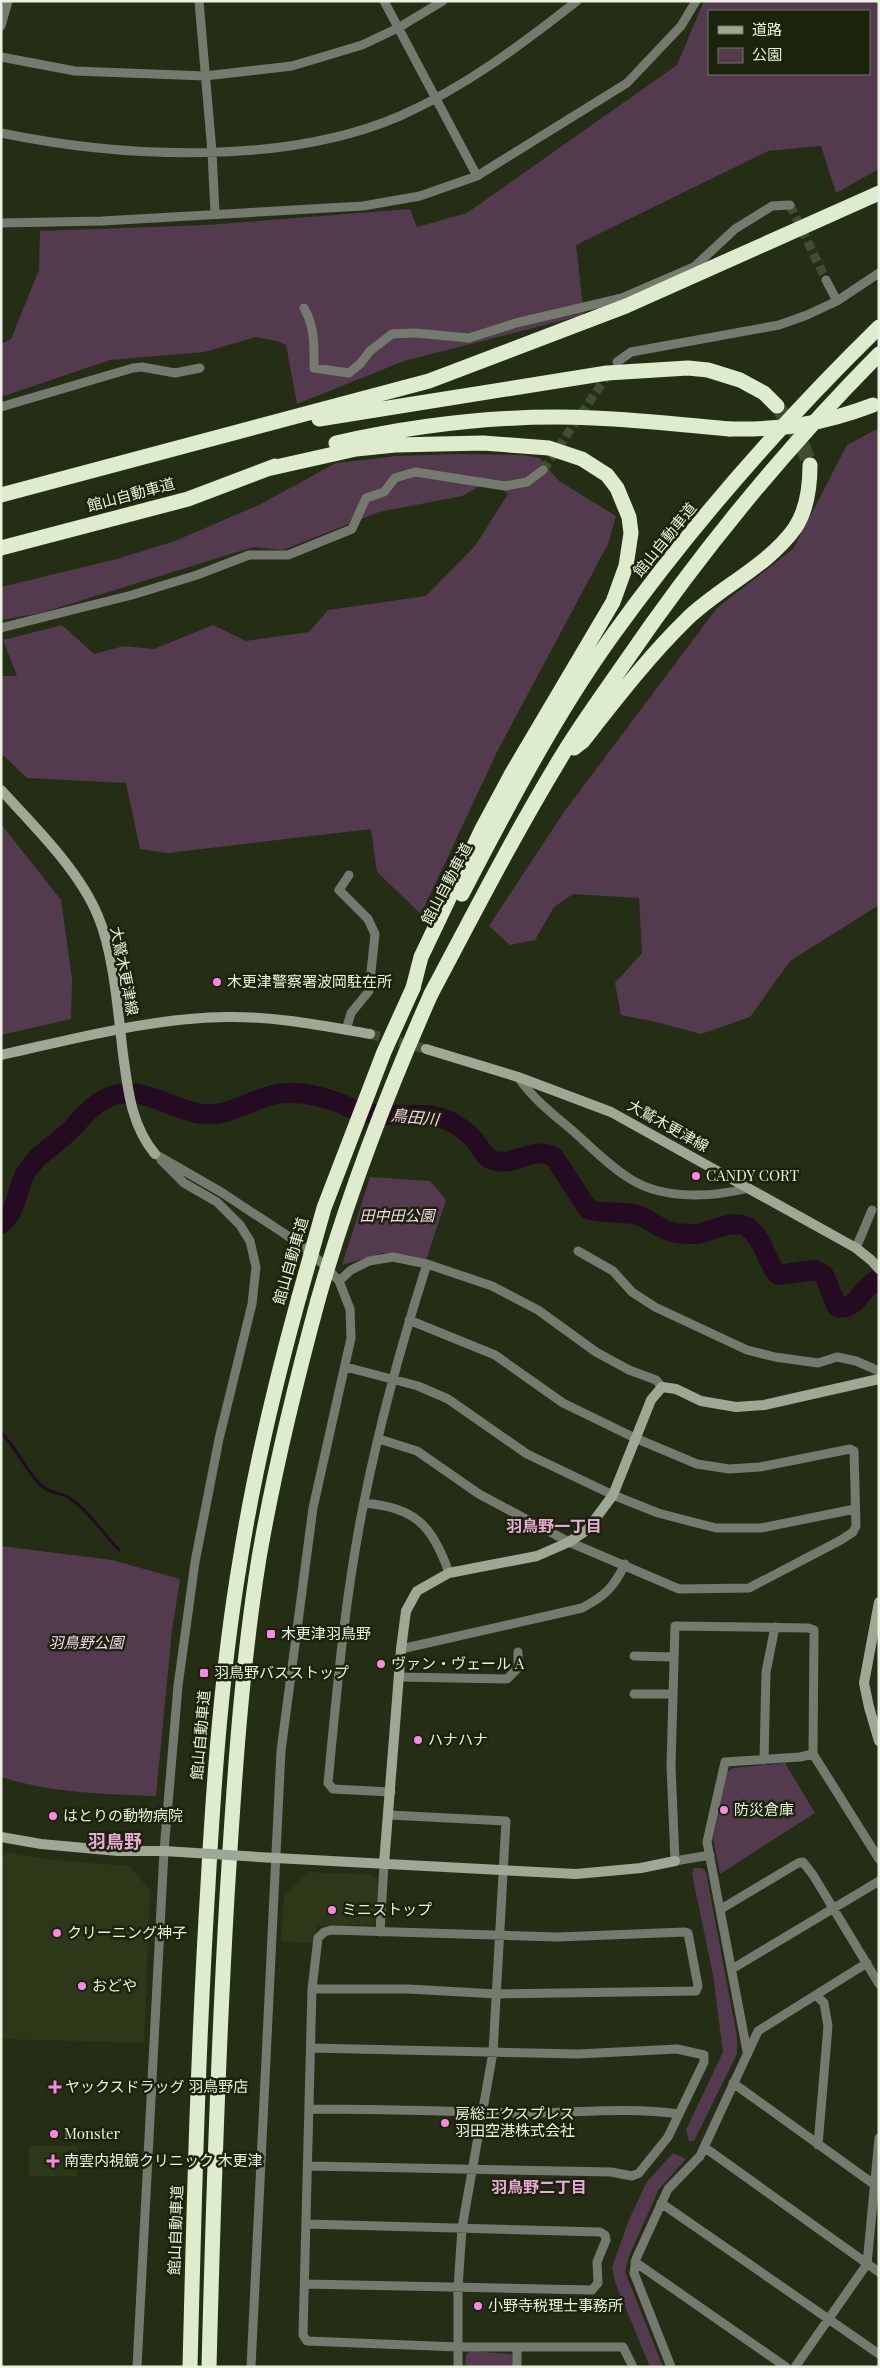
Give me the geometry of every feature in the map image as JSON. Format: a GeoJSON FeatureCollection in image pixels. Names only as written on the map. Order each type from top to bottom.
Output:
{"type":"FeatureCollection","features":[{"type":"Feature","properties":{"kind":"highway"},"geometry":{"type":"LineString","coordinates":[[1,495],[429,381],[626,306],[879,194]]}},
{"type":"Feature","properties":{"kind":"highway","name":"館山自動車道"},"geometry":{"type":"LineString","coordinates":[[190,2367],[203,1964],[213,1796],[223,1694],[240,1561],[258,1462],[299,1297],[328,1200],[384,1052],[413,988],[524,776],[556,723],[612,636],[658,576],[762,450],[837,368],[879,327]]}},
{"type":"Feature","properties":{"kind":"highway"},"geometry":{"type":"LineString","coordinates":[[209,2367],[224,1961],[233,1794],[241,1705],[259,1559],[277,1466],[318,1300],[352,1189],[402,1060],[431,994],[484,893],[560,758],[676,589],[728,520],[879,354]]}},
{"type":"Feature","properties":{"kind":"highway"},"geometry":{"type":"LineString","coordinates":[[226,435],[607,372],[688,368],[708,370],[740,380],[764,393],[777,406]]}},
{"type":"Feature","properties":{"kind":"highway"},"geometry":{"type":"LineString","coordinates":[[267,469],[331,445],[392,430],[498,419],[592,418],[730,429],[796,427],[822,422],[876,404]]}},
{"type":"Feature","properties":{"kind":"highway"},"geometry":{"type":"LineString","coordinates":[[267,469],[356,449],[395,445],[483,443],[549,448],[582,459],[607,475],[617,488],[629,517],[631,533],[626,566],[613,602],[512,773],[482,829],[421,957],[413,988]]}},
{"type":"Feature","properties":{"kind":"highway"},"geometry":{"type":"LineString","coordinates":[[560,758],[583,741],[631,679],[688,618],[780,546],[796,527],[804,508],[810,482],[810,466]]}},
{"type":"Feature","properties":{"kind":"highway","name":"館山自動車道"},"geometry":{"type":"LineString","coordinates":[[1,548],[188,499],[267,469]]}},
{"type":"Feature","properties":{"kind":"street"},"geometry":{"type":"LineString","coordinates":[[1,26],[8,1]]}},
{"type":"Feature","properties":{"kind":"street"},"geometry":{"type":"LineString","coordinates":[[199,1],[212,152],[214,213]]}},
{"type":"Feature","properties":{"kind":"street"},"geometry":{"type":"LineString","coordinates":[[384,1],[477,176]]}},
{"type":"Feature","properties":{"kind":"street"},"geometry":{"type":"LineString","coordinates":[[1,57],[75,71],[205,76],[292,66],[362,45],[398,28],[443,1]]}},
{"type":"Feature","properties":{"kind":"street"},"geometry":{"type":"LineString","coordinates":[[1,133],[53,144],[96,149],[212,152],[252,150],[319,142],[398,116],[436,98],[476,76],[524,43],[577,1]]}},
{"type":"Feature","properties":{"kind":"street"},"geometry":{"type":"LineString","coordinates":[[1,223],[102,221],[214,213],[363,206],[420,196],[477,176],[627,82],[680,26],[696,1]]}},
{"type":"Feature","properties":{"kind":"street"},"geometry":{"type":"LineString","coordinates":[[304,308],[310,318],[314,333],[314,368],[349,373],[360,364],[370,351],[392,334],[415,333],[469,338],[516,323],[622,298],[694,267],[735,229],[772,206],[790,205]]}},
{"type":"Feature","properties":{"kind":"street"},"geometry":{"type":"LineString","coordinates":[[617,362],[630,352],[779,325],[837,301],[879,273]]}},
{"type":"Feature","properties":{"kind":"street"},"geometry":{"type":"LineString","coordinates":[[826,280],[837,301]]}},
{"type":"Feature","properties":{"kind":"street"},"geometry":{"type":"LineString","coordinates":[[1,407],[142,366],[175,373],[200,368]]}},
{"type":"Feature","properties":{"kind":"street"},"geometry":{"type":"LineString","coordinates":[[1,628],[132,595],[197,575],[249,555],[288,555],[352,529],[366,498],[384,492],[395,478],[415,472],[505,486],[527,482],[543,470]]}},
{"type":"Feature","properties":{"kind":"street","name":"大鷲木更津線"},"geometry":{"type":"LineString","coordinates":[[1,790],[42,835],[72,873],[98,917],[114,981],[120,1029],[227,1017],[259,1018],[370,1034]]}},
{"type":"Feature","properties":{"kind":"street"},"geometry":{"type":"LineString","coordinates":[[346,1030],[351,1013],[369,991],[375,934],[368,919],[339,890],[349,875]]}},
{"type":"Feature","properties":{"kind":"street"},"geometry":{"type":"LineString","coordinates":[[1,1055],[120,1029],[131,1106],[145,1142],[170,1171],[217,1202],[240,1225],[250,1241],[256,1267],[252,1304],[219,1439],[195,1562],[178,1686],[164,1851],[137,2367]]}},
{"type":"Feature","properties":{"kind":"street","name":"大鷲木更津線"},"geometry":{"type":"LineString","coordinates":[[426,1049],[518,1077],[611,1112],[875,1257],[879,1269]]}},
{"type":"Feature","properties":{"kind":"street"},"geometry":{"type":"LineString","coordinates":[[518,1077],[536,1099],[613,1167],[633,1181],[667,1193],[732,1192],[748,1188]]}},
{"type":"Feature","properties":{"kind":"street"},"geometry":{"type":"LineString","coordinates":[[155,1154],[221,1192],[300,1244],[339,1281],[350,1310],[351,1338],[346,1368],[313,1508],[281,1751],[251,2367]]}},
{"type":"Feature","properties":{"kind":"street"},"geometry":{"type":"LineString","coordinates":[[856,1248],[872,1210]]}},
{"type":"Feature","properties":{"kind":"street"},"geometry":{"type":"LineString","coordinates":[[578,1251],[613,1271],[632,1292],[655,1307],[747,1350],[775,1357],[818,1363],[837,1357],[856,1361],[879,1371]]}},
{"type":"Feature","properties":{"kind":"street"},"geometry":{"type":"LineString","coordinates":[[339,1281],[351,1270],[369,1261],[393,1257],[427,1264],[492,1286],[538,1310],[596,1352],[629,1370],[656,1380],[662,1387],[676,1389],[701,1401],[736,1407],[764,1405],[879,1379]]}},
{"type":"Feature","properties":{"kind":"street"},"geometry":{"type":"LineString","coordinates":[[391,1792],[333,1789],[328,1783],[342,1643],[364,1503],[409,1320],[427,1264]]}},
{"type":"Feature","properties":{"kind":"street"},"geometry":{"type":"LineString","coordinates":[[379,1439],[417,1452],[479,1494],[569,1542],[625,1564],[679,1589],[749,1588],[853,1532],[856,1526],[854,1451],[850,1449],[760,1467],[729,1469],[697,1464],[635,1438],[563,1403],[495,1355],[409,1320]]}},
{"type":"Feature","properties":{"kind":"street"},"geometry":{"type":"LineString","coordinates":[[346,1368],[418,1386],[448,1399],[527,1454],[658,1513],[716,1528],[761,1528],[855,1509]]}},
{"type":"Feature","properties":{"kind":"street"},"geometry":{"type":"LineString","coordinates":[[380,1932],[401,1649],[406,1611],[417,1591],[449,1573],[537,1556],[569,1542],[587,1530],[613,1494],[652,1400],[662,1387]]}},
{"type":"Feature","properties":{"kind":"street"},"geometry":{"type":"LineString","coordinates":[[364,1503],[386,1505],[407,1512],[428,1530],[439,1545],[449,1573]]}},
{"type":"Feature","properties":{"kind":"street"},"geometry":{"type":"LineString","coordinates":[[401,1649],[582,1608],[601,1598],[616,1583],[625,1564]]}},
{"type":"Feature","properties":{"kind":"street"},"geometry":{"type":"LineString","coordinates":[[879,1602],[864,1683],[868,1708],[879,1741]]}},
{"type":"Feature","properties":{"kind":"street"},"geometry":{"type":"LineString","coordinates":[[674,1861],[671,1766],[675,1626],[775,1627],[808,1628],[814,1630],[813,1754],[879,1859]]}},
{"type":"Feature","properties":{"kind":"street"},"geometry":{"type":"LineString","coordinates":[[764,1760],[766,1672],[775,1627]]}},
{"type":"Feature","properties":{"kind":"street"},"geometry":{"type":"LineString","coordinates":[[399,1677],[507,1680],[518,1668],[518,1652]]}},
{"type":"Feature","properties":{"kind":"street"},"geometry":{"type":"LineString","coordinates":[[634,1656],[674,1657]]}},
{"type":"Feature","properties":{"kind":"street"},"geometry":{"type":"LineString","coordinates":[[634,1694],[673,1694]]}},
{"type":"Feature","properties":{"kind":"street"},"geometry":{"type":"LineString","coordinates":[[747,2051],[707,1842],[708,1830],[725,1762],[800,1757],[813,1754]]}},
{"type":"Feature","properties":{"kind":"street"},"geometry":{"type":"LineString","coordinates":[[389,1815],[506,1820],[493,2052],[484,2110],[471,2168],[462,2228],[458,2288],[458,2367]]}},
{"type":"Feature","properties":{"kind":"street"},"geometry":{"type":"LineString","coordinates":[[1,1837],[41,1844],[98,1849],[576,1874],[641,1868],[710,1855]]}},
{"type":"Feature","properties":{"kind":"street"},"geometry":{"type":"LineString","coordinates":[[720,1909],[798,1863],[803,1862],[879,1984]]}},
{"type":"Feature","properties":{"kind":"street"},"geometry":{"type":"LineString","coordinates":[[732,1970],[879,1881]]}},
{"type":"Feature","properties":{"kind":"street"},"geometry":{"type":"LineString","coordinates":[[312,1989],[408,1989],[497,1994],[696,1990],[698,1986],[688,1933],[558,1937],[331,1930],[324,1932],[318,1938],[312,1989],[311,2109],[303,2336],[307,2341],[458,2347],[623,2347],[633,2367]]}},
{"type":"Feature","properties":{"kind":"street"},"geometry":{"type":"LineString","coordinates":[[672,2367],[634,2273],[635,2262],[668,2189],[700,2156],[747,2051],[758,2031],[818,1996],[867,1964]]}},
{"type":"Feature","properties":{"kind":"street"},"geometry":{"type":"LineString","coordinates":[[818,1996],[824,2003],[828,2026],[818,2145]]}},
{"type":"Feature","properties":{"kind":"street"},"geometry":{"type":"LineString","coordinates":[[308,2166],[611,2172],[632,2176],[639,2173],[668,2137],[704,2062],[704,2055],[677,2050],[578,2054],[311,2048]]}},
{"type":"Feature","properties":{"kind":"street"},"geometry":{"type":"LineString","coordinates":[[733,2083],[875,2185]]}},
{"type":"Feature","properties":{"kind":"street"},"geometry":{"type":"LineString","coordinates":[[311,2109],[484,2110],[516,2113],[649,2109],[679,2114]]}},
{"type":"Feature","properties":{"kind":"street"},"geometry":{"type":"LineString","coordinates":[[796,2367],[866,2264],[879,2138]]}},
{"type":"Feature","properties":{"kind":"street"},"geometry":{"type":"LineString","coordinates":[[704,2147],[743,2177],[879,2272]]}},
{"type":"Feature","properties":{"kind":"street"},"geometry":{"type":"LineString","coordinates":[[661,2204],[879,2354]]}},
{"type":"Feature","properties":{"kind":"street"},"geometry":{"type":"LineString","coordinates":[[305,2284],[592,2290],[598,2283],[597,2262],[606,2240],[605,2235],[600,2232],[306,2224]]}},
{"type":"Feature","properties":{"kind":"street"},"geometry":{"type":"LineString","coordinates":[[635,2262],[786,2367]]}},
{"type":"Feature","properties":{"kind":"street"},"geometry":{"type":"LineString","coordinates":[[517,2347],[517,2367]]}},
{"type":"Feature","properties":{"kind":"shaded area","name":"おどや"},"geometry":{"type":"Polygon","coordinates":[[[10,1852],[45,1859],[130,1866],[150,1891],[144,2043],[1,2039],[1,1857],[10,1852]]]}},
{"type":"Feature","properties":{"kind":"shaded area"},"geometry":{"type":"Polygon","coordinates":[[[309,1872],[373,1875],[378,1881],[376,1922],[372,1925],[317,1926],[315,1943],[281,1941],[284,1895],[309,1872]]]}},
{"type":"Feature","properties":{"kind":"shaded area","name":"南雲内視鏡クリニック 木更津"},"geometry":{"type":"Polygon","coordinates":[[[29,2146],[78,2146],[77,2176],[29,2176],[29,2146]]]}},
{"type":"Feature","properties":{"kind":"green space"},"geometry":{"type":"Polygon","coordinates":[[[704,1],[879,1],[879,169],[836,193],[821,146],[768,151],[576,245],[584,315],[404,361],[297,404],[286,345],[277,341],[256,337],[204,352],[110,360],[1,397],[1,344],[11,339],[39,270],[40,231],[207,225],[410,209],[417,227],[467,213],[677,65],[704,1]]]}},
{"type":"Feature","properties":{"kind":"green space"},"geometry":{"type":"Polygon","coordinates":[[[879,428],[879,905],[790,961],[750,1017],[701,1034],[621,1015],[615,983],[642,953],[639,898],[573,894],[554,907],[535,940],[510,945],[489,926],[564,812],[717,608],[793,549],[847,445],[879,428]]]}},
{"type":"Feature","properties":{"kind":"green space"},"geometry":{"type":"Polygon","coordinates":[[[455,454],[522,455],[539,458],[559,481],[616,516],[608,544],[498,750],[421,914],[377,872],[371,829],[168,853],[140,849],[126,783],[27,778],[1,753],[1,676],[17,676],[3,640],[62,625],[94,654],[124,646],[154,649],[213,625],[246,641],[309,632],[328,610],[426,596],[475,546],[508,494],[493,479],[462,496],[379,512],[283,550],[253,547],[41,613],[1,620],[1,587],[117,559],[175,541],[261,504],[336,463],[397,456],[455,454]]]}},
{"type":"Feature","properties":{"kind":"green space"},"geometry":{"type":"Polygon","coordinates":[[[1,824],[61,900],[72,979],[71,1019],[1,1035],[1,824]]]}},
{"type":"Feature","properties":{"kind":"green space","name":"田中田公園"},"geometry":{"type":"Polygon","coordinates":[[[370,1177],[430,1181],[446,1200],[426,1260],[398,1253],[382,1253],[342,1265],[370,1177]]]}},
{"type":"Feature","properties":{"kind":"green space","name":"羽鳥野公園"},"geometry":{"type":"Polygon","coordinates":[[[1,1546],[112,1560],[180,1579],[172,1630],[156,1796],[58,1790],[1,1777],[1,1546]]]}},
{"type":"Feature","properties":{"kind":"green space"},"geometry":{"type":"Polygon","coordinates":[[[785,1763],[815,1813],[720,1874],[713,1838],[727,1772],[733,1768],[785,1763]]]}},
{"type":"Feature","properties":{"kind":"green space"},"geometry":{"type":"Polygon","coordinates":[[[694,1868],[702,1868],[706,1872],[737,2037],[737,2054],[694,2141],[689,2141],[686,2130],[723,2052],[713,1975],[692,1874],[694,1868]]]}},
{"type":"Feature","properties":{"kind":"green space"},"geometry":{"type":"Polygon","coordinates":[[[673,2153],[686,2159],[659,2189],[629,2256],[625,2272],[663,2367],[650,2367],[615,2282],[612,2267],[629,2220],[646,2183],[673,2153]]]}},
{"type":"Feature","properties":{"kind":"green space"},"geometry":{"type":"Polygon","coordinates":[[[469,2351],[511,2354],[514,2358],[514,2367],[465,2367],[466,2355],[469,2351]]]}},
{"type":"Feature","properties":{"kind":"waterway","name":"鳥田川"},"geometry":{"type":"LineString","coordinates":[[1,1224],[10,1214],[25,1174],[34,1162],[70,1131],[91,1109],[101,1101],[114,1095],[140,1094],[190,1111],[214,1114],[226,1112],[272,1095],[297,1093],[328,1099],[359,1111],[373,1114],[421,1115],[444,1119],[455,1124],[468,1134],[489,1159],[500,1162],[539,1154],[554,1157],[588,1209],[594,1211],[637,1215],[646,1218],[667,1231],[680,1234],[701,1233],[735,1224],[747,1227],[761,1243],[778,1275],[815,1270],[824,1275],[837,1307],[850,1306],[873,1282],[879,1279]]}},
{"type":"Feature","properties":{"kind":"waterway"},"geometry":{"type":"LineString","coordinates":[[1,1433],[13,1446],[37,1481],[46,1489],[68,1497],[75,1502],[89,1515],[119,1550]]}},
{"type":"Feature","properties":{"kind":"tunnel"},"geometry":{"type":"LineString","coordinates":[[790,205],[826,280]]}},
{"type":"Feature","properties":{"kind":"tunnel"},"geometry":{"type":"LineString","coordinates":[[543,470],[609,373]]}},
{"type":"Feature","properties":{"kind":"tunnel"},"geometry":{"type":"LineString","coordinates":[[777,406],[799,437],[810,465]]}},
{"type":"Feature","properties":{"kind":"tunnel"},"geometry":{"type":"LineString","coordinates":[[370,1034],[426,1049]]}},
{"type":"Feature","properties":{"kind":"place","name":"木更津警察署波岡駐在所"},"geometry":{"type":"Point","coordinates":[217,982]}},
{"type":"Feature","properties":{"kind":"place","name":"CANDY CORT"},"geometry":{"type":"Point","coordinates":[696,1176]}},
{"type":"Feature","properties":{"kind":"place","name":"木更津羽鳥野"},"geometry":{"type":"Point","coordinates":[271,1634]}},
{"type":"Feature","properties":{"kind":"place","name":"ヴァン・ヴェール A"},"geometry":{"type":"Point","coordinates":[381,1664]}},
{"type":"Feature","properties":{"kind":"place","name":"羽鳥野バスストップ"},"geometry":{"type":"Point","coordinates":[204,1673]}},
{"type":"Feature","properties":{"kind":"place","name":"ハナハナ"},"geometry":{"type":"Point","coordinates":[418,1740]}},
{"type":"Feature","properties":{"kind":"place","name":"防災倉庫"},"geometry":{"type":"Point","coordinates":[724,1810]}},
{"type":"Feature","properties":{"kind":"place","name":"はとりの動物病院"},"geometry":{"type":"Point","coordinates":[53,1816]}},
{"type":"Feature","properties":{"kind":"place","name":"ミニストップ"},"geometry":{"type":"Point","coordinates":[332,1910]}},
{"type":"Feature","properties":{"kind":"place","name":"クリーニング神子"},"geometry":{"type":"Point","coordinates":[57,1933]}},
{"type":"Feature","properties":{"kind":"place","name":"おどや"},"geometry":{"type":"Point","coordinates":[82,1986]}},
{"type":"Feature","properties":{"kind":"place","name":"ヤックスドラッグ 羽鳥野店"},"geometry":{"type":"Point","coordinates":[55,2087]}},
{"type":"Feature","properties":{"kind":"place","name":"房総エクスプレス 羽田空港株式会社"},"geometry":{"type":"Point","coordinates":[445,2123]}},
{"type":"Feature","properties":{"kind":"place","name":"Monster"},"geometry":{"type":"Point","coordinates":[54,2134]}},
{"type":"Feature","properties":{"kind":"place","name":"南雲内視鏡クリニック 木更津"},"geometry":{"type":"Point","coordinates":[53,2161]}},
{"type":"Feature","properties":{"kind":"place","name":"小野寺税理士事務所"},"geometry":{"type":"Point","coordinates":[478,2306]}},
{"type":"Feature","properties":{"kind":"district","name":"羽鳥野一丁目"},"geometry":{"type":"Point","coordinates":[554,1526]}},
{"type":"Feature","properties":{"kind":"district","name":"羽鳥野"},"geometry":{"type":"Point","coordinates":[115,1842]}},
{"type":"Feature","properties":{"kind":"district","name":"羽鳥野二丁目"},"geometry":{"type":"Point","coordinates":[539,2187]}}]}
